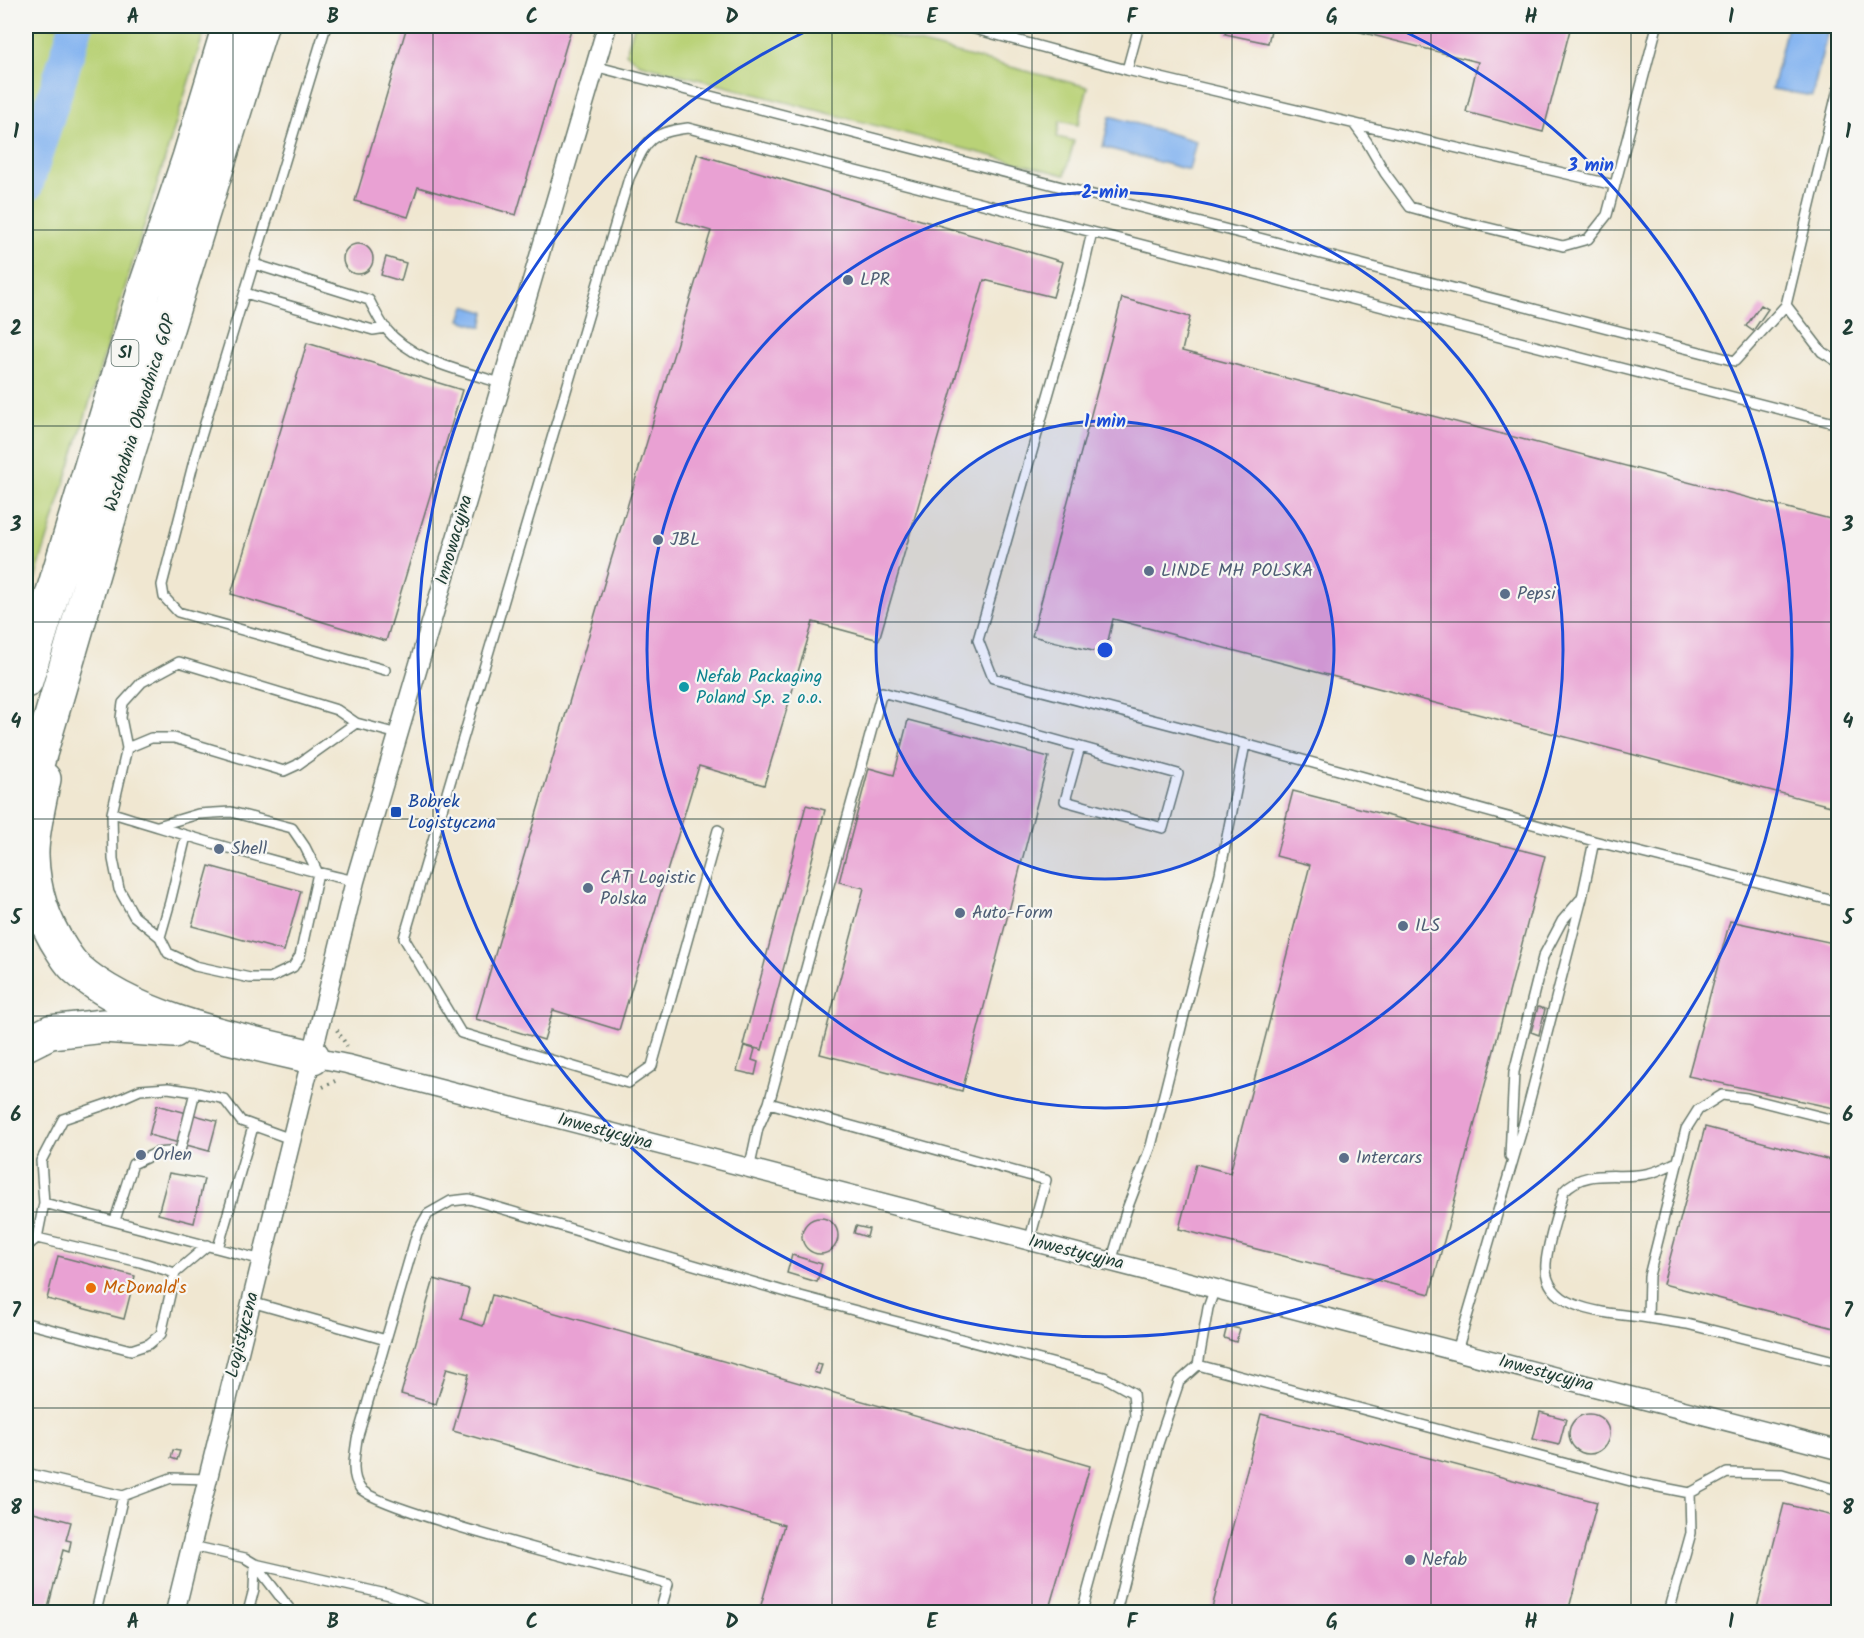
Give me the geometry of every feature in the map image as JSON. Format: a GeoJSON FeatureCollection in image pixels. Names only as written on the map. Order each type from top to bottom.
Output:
{"type":"FeatureCollection","features":[{"type":"Feature","properties":{"kind":"highway","name":"Wschodnia Obwodnica GOP"},"geometry":{"type":"LineString","coordinates":[[26,681],[144,291],[189,158],[229,26]]}},
{"type":"Feature","properties":{"kind":"highway","name":"Wschodnia Obwodnica GOP"},"geometry":{"type":"LineString","coordinates":[[26,802],[127,457],[261,26]]}},
{"type":"Feature","properties":{"kind":"highway"},"geometry":{"type":"LineString","coordinates":[[60,680],[32,854],[35,889],[42,915],[54,938],[74,967],[123,1000],[212,1033],[313,1057]]}},
{"type":"Feature","properties":{"kind":"highway"},"geometry":{"type":"LineString","coordinates":[[26,1044],[50,1032],[104,1026],[212,1033]]}},
{"type":"Feature","properties":{"kind":"street","name":"Innowacyjna"},"geometry":{"type":"LineString","coordinates":[[313,1057],[355,880],[607,26]]}},
{"type":"Feature","properties":{"kind":"street","name":"Inwestycyjna"},"geometry":{"type":"LineString","coordinates":[[313,1057],[1839,1450]]}},
{"type":"Feature","properties":{"kind":"street","name":"Logistyczna"},"geometry":{"type":"LineString","coordinates":[[175,1612],[313,1057]]}},
{"type":"Feature","properties":{"kind":"lane"},"geometry":{"type":"LineString","coordinates":[[326,26],[196,453],[162,585],[164,597],[178,612],[385,670]]}},
{"type":"Feature","properties":{"kind":"lane"},"geometry":{"type":"LineString","coordinates":[[964,26],[1127,70],[1614,185]]}},
{"type":"Feature","properties":{"kind":"lane"},"geometry":{"type":"LineString","coordinates":[[1127,70],[1139,26]]}},
{"type":"Feature","properties":{"kind":"lane"},"geometry":{"type":"LineString","coordinates":[[1354,124],[1410,207],[1563,246],[1588,238],[1607,215],[1657,26]]}},
{"type":"Feature","properties":{"kind":"lane"},"geometry":{"type":"LineString","coordinates":[[594,66],[1735,361],[1786,305],[1839,89]]}},
{"type":"Feature","properties":{"kind":"lane"},"geometry":{"type":"LineString","coordinates":[[718,830],[652,1066],[628,1083],[461,1033],[404,938],[629,178],[646,143],[666,130],[687,128],[1839,424]]}},
{"type":"Feature","properties":{"kind":"lane"},"geometry":{"type":"LineString","coordinates":[[1092,232],[1080,284],[978,640],[993,678],[1245,744],[1594,841],[1839,902]]}},
{"type":"Feature","properties":{"kind":"lane"},"geometry":{"type":"LineString","coordinates":[[254,264],[369,300],[386,328],[426,359],[500,383]]}},
{"type":"Feature","properties":{"kind":"lane"},"geometry":{"type":"LineString","coordinates":[[245,293],[372,330],[386,328]]}},
{"type":"Feature","properties":{"kind":"lane"},"geometry":{"type":"LineString","coordinates":[[1786,305],[1822,351],[1839,362]]}},
{"type":"Feature","properties":{"kind":"lane"},"geometry":{"type":"LineString","coordinates":[[158,826],[198,814],[231,812],[292,828],[318,873],[300,956],[293,967],[270,978],[250,978],[195,966],[168,953],[160,937],[134,916],[118,889],[113,860],[112,813],[127,748],[121,718],[123,703],[142,682],[179,662],[337,710],[356,723],[398,734]]}},
{"type":"Feature","properties":{"kind":"lane"},"geometry":{"type":"LineString","coordinates":[[749,1170],[758,1128],[769,1103],[882,692],[1178,774],[1163,828],[1065,801],[1080,747]]}},
{"type":"Feature","properties":{"kind":"lane"},"geometry":{"type":"LineString","coordinates":[[127,748],[151,738],[174,738],[284,771],[297,765],[356,723]]}},
{"type":"Feature","properties":{"kind":"lane"},"geometry":{"type":"LineString","coordinates":[[1111,1262],[1127,1209],[1151,1146],[1220,873],[1245,744]]}},
{"type":"Feature","properties":{"kind":"lane"},"geometry":{"type":"LineString","coordinates":[[112,813],[318,873],[355,880]]}},
{"type":"Feature","properties":{"kind":"lane"},"geometry":{"type":"LineString","coordinates":[[160,937],[186,836]]}},
{"type":"Feature","properties":{"kind":"lane"},"geometry":{"type":"LineString","coordinates":[[1457,1350],[1523,1126],[1582,898],[1594,841]]}},
{"type":"Feature","properties":{"kind":"lane"},"geometry":{"type":"LineString","coordinates":[[1509,1171],[1514,1072],[1543,957],[1562,921],[1582,898]]}},
{"type":"Feature","properties":{"kind":"lane"},"geometry":{"type":"LineString","coordinates":[[26,1247],[37,1238],[44,1203],[41,1161],[63,1119],[140,1090],[168,1088],[224,1100],[241,1121],[291,1139]]}},
{"type":"Feature","properties":{"kind":"lane"},"geometry":{"type":"LineString","coordinates":[[115,1220],[133,1164],[156,1153],[180,1151],[195,1092]]}},
{"type":"Feature","properties":{"kind":"lane"},"geometry":{"type":"LineString","coordinates":[[1648,1318],[1649,1276],[1686,1129],[1698,1110],[1722,1095],[1747,1098],[1839,1121]]}},
{"type":"Feature","properties":{"kind":"lane"},"geometry":{"type":"LineString","coordinates":[[769,1103],[1046,1180],[1029,1242]]}},
{"type":"Feature","properties":{"kind":"lane"},"geometry":{"type":"LineString","coordinates":[[26,1323],[131,1350],[150,1344],[160,1334],[175,1274],[213,1247],[252,1126]]}},
{"type":"Feature","properties":{"kind":"lane"},"geometry":{"type":"LineString","coordinates":[[1677,1162],[1649,1174],[1592,1176],[1571,1183],[1564,1191],[1546,1264],[1548,1279],[1553,1291],[1561,1298],[1585,1308],[1687,1324],[1839,1362]]}},
{"type":"Feature","properties":{"kind":"lane"},"geometry":{"type":"LineString","coordinates":[[660,1612],[668,1584],[428,1517],[373,1498],[360,1489],[353,1471],[357,1439],[417,1233],[428,1214],[451,1201],[469,1199],[794,1294],[1104,1377],[1133,1393],[1135,1417],[1082,1612]]}},
{"type":"Feature","properties":{"kind":"lane"},"geometry":{"type":"LineString","coordinates":[[44,1203],[262,1260]]}},
{"type":"Feature","properties":{"kind":"lane"},"geometry":{"type":"LineString","coordinates":[[37,1238],[140,1262],[175,1274]]}},
{"type":"Feature","properties":{"kind":"lane"},"geometry":{"type":"LineString","coordinates":[[1116,1612],[1162,1434],[1179,1382],[1198,1365],[1208,1308],[1215,1288]]}},
{"type":"Feature","properties":{"kind":"lane"},"geometry":{"type":"LineString","coordinates":[[251,1302],[386,1340]]}},
{"type":"Feature","properties":{"kind":"lane"},"geometry":{"type":"LineString","coordinates":[[1198,1365],[1638,1483],[1690,1493],[1726,1473],[1782,1474],[1839,1490]]}},
{"type":"Feature","properties":{"kind":"lane"},"geometry":{"type":"LineString","coordinates":[[26,1473],[123,1496],[171,1478],[207,1479]]}},
{"type":"Feature","properties":{"kind":"lane"},"geometry":{"type":"LineString","coordinates":[[1669,1612],[1691,1533],[1690,1493]]}},
{"type":"Feature","properties":{"kind":"lane"},"geometry":{"type":"LineString","coordinates":[[96,1612],[123,1496]]}},
{"type":"Feature","properties":{"kind":"lane"},"geometry":{"type":"LineString","coordinates":[[192,1546],[245,1558],[255,1564],[390,1596],[434,1612]]}},
{"type":"Feature","properties":{"kind":"lane"},"geometry":{"type":"LineString","coordinates":[[248,1612],[254,1589],[255,1564]]}},
{"type":"Feature","properties":{"kind":"lane"},"geometry":{"type":"LineString","coordinates":[[255,1564],[292,1612]]}},
{"type":"Feature","properties":{"kind":"path"},"geometry":{"type":"LineString","coordinates":[[337,1029],[341,1039]]}},
{"type":"Feature","properties":{"kind":"green space"},"geometry":{"type":"Polygon","coordinates":[[[26,26],[206,26],[26,608],[26,26]]]}},
{"type":"Feature","properties":{"kind":"green space"},"geometry":{"type":"Polygon","coordinates":[[[634,26],[865,26],[864,29],[1088,87],[1078,125],[1060,121],[1057,137],[1074,141],[1065,175],[640,64],[626,53],[634,26]]]}},
{"type":"Feature","properties":{"kind":"water"},"geometry":{"type":"Polygon","coordinates":[[[1787,26],[1829,26],[1812,96],[1772,89],[1787,26]]]}},
{"type":"Feature","properties":{"kind":"water"},"geometry":{"type":"Polygon","coordinates":[[[1110,116],[1196,141],[1189,170],[1103,147],[1110,116]]]}},
{"type":"Feature","properties":{"kind":"water"},"geometry":{"type":"Polygon","coordinates":[[[465,306],[485,312],[482,327],[460,320],[465,306]]]}},
{"type":"Feature","properties":{"kind":"building"},"geometry":{"type":"Polygon","coordinates":[[[407,26],[572,26],[516,215],[418,187],[408,217],[355,201],[407,26]]]}},
{"type":"Feature","properties":{"kind":"building"},"geometry":{"type":"Polygon","coordinates":[[[1228,26],[1272,26],[1268,43],[1225,34],[1228,26]]]}},
{"type":"Feature","properties":{"kind":"building"},"geometry":{"type":"Polygon","coordinates":[[[1337,26],[1571,26],[1543,132],[1466,112],[1478,62],[1337,26]]]}},
{"type":"Feature","properties":{"kind":"building"},"geometry":{"type":"Polygon","coordinates":[[[697,154],[1063,262],[1053,297],[984,280],[879,640],[813,622],[764,785],[699,766],[619,1030],[553,1010],[544,1040],[476,1019],[611,560],[711,231],[677,221],[697,154]]]}},
{"type":"Feature","properties":{"kind":"building"},"geometry":{"type":"Polygon","coordinates":[[[358,244],[369,248],[373,259],[369,270],[358,274],[347,270],[343,259],[347,248],[358,244]]]}},
{"type":"Feature","properties":{"kind":"building"},"geometry":{"type":"Polygon","coordinates":[[[386,257],[406,263],[401,281],[381,275],[386,257]]]}},
{"type":"Feature","properties":{"kind":"building"},"geometry":{"type":"Polygon","coordinates":[[[1122,298],[1190,317],[1182,351],[1838,521],[1838,808],[1113,619],[1105,654],[1032,636],[1122,298]]]}},
{"type":"Feature","properties":{"kind":"building"},"geometry":{"type":"Polygon","coordinates":[[[1761,305],[1768,309],[1753,331],[1746,326],[1761,305]]]}},
{"type":"Feature","properties":{"kind":"building"},"geometry":{"type":"Polygon","coordinates":[[[307,343],[462,390],[386,641],[231,594],[307,343]]]}},
{"type":"Feature","properties":{"kind":"building"},"geometry":{"type":"Polygon","coordinates":[[[908,720],[1049,757],[962,1091],[820,1054],[864,888],[839,882],[869,768],[894,775],[908,720]]]}},
{"type":"Feature","properties":{"kind":"building"},"geometry":{"type":"Polygon","coordinates":[[[1293,791],[1545,856],[1430,1294],[1179,1229],[1196,1164],[1230,1173],[1310,865],[1276,856],[1293,791]]]}},
{"type":"Feature","properties":{"kind":"building"},"geometry":{"type":"Polygon","coordinates":[[[806,805],[825,810],[762,1050],[743,1045],[806,805]]]}},
{"type":"Feature","properties":{"kind":"building"},"geometry":{"type":"Polygon","coordinates":[[[1838,829],[1838,845],[1834,844],[1838,829]]]}},
{"type":"Feature","properties":{"kind":"building"},"geometry":{"type":"Polygon","coordinates":[[[209,866],[301,891],[284,951],[192,926],[209,866]]]}},
{"type":"Feature","properties":{"kind":"building"},"geometry":{"type":"Polygon","coordinates":[[[1730,921],[1838,944],[1838,1109],[1688,1076],[1730,921]]]}},
{"type":"Feature","properties":{"kind":"building"},"geometry":{"type":"Polygon","coordinates":[[[1538,1007],[1545,1009],[1539,1035],[1531,1032],[1538,1007]]]}},
{"type":"Feature","properties":{"kind":"building"},"geometry":{"type":"Polygon","coordinates":[[[744,1046],[755,1049],[752,1060],[758,1062],[755,1075],[737,1071],[744,1046]]]}},
{"type":"Feature","properties":{"kind":"building"},"geometry":{"type":"Polygon","coordinates":[[[157,1105],[217,1121],[209,1151],[149,1135],[157,1105]]]}},
{"type":"Feature","properties":{"kind":"building"},"geometry":{"type":"Polygon","coordinates":[[[1705,1127],[1838,1162],[1838,1329],[1663,1284],[1705,1127]]]}},
{"type":"Feature","properties":{"kind":"building"},"geometry":{"type":"Polygon","coordinates":[[[169,1173],[204,1179],[194,1223],[158,1214],[169,1173]]]}},
{"type":"Feature","properties":{"kind":"building"},"geometry":{"type":"Polygon","coordinates":[[[820,1218],[833,1223],[838,1236],[833,1249],[820,1254],[807,1249],[802,1236],[807,1223],[820,1218]]]}},
{"type":"Feature","properties":{"kind":"building"},"geometry":{"type":"Polygon","coordinates":[[[856,1226],[869,1229],[867,1237],[854,1233],[856,1226]]]}},
{"type":"Feature","properties":{"kind":"building"},"geometry":{"type":"Polygon","coordinates":[[[792,1255],[822,1264],[817,1282],[787,1273],[792,1255]]]}},
{"type":"Feature","properties":{"kind":"building","name":"McDonald's"},"geometry":{"type":"Polygon","coordinates":[[[58,1256],[135,1276],[124,1319],[47,1299],[58,1256]]]}},
{"type":"Feature","properties":{"kind":"building"},"geometry":{"type":"Polygon","coordinates":[[[434,1279],[469,1289],[461,1319],[483,1326],[492,1295],[1090,1466],[1048,1612],[759,1612],[784,1525],[453,1431],[469,1374],[447,1368],[436,1404],[401,1394],[434,1279]]]}},
{"type":"Feature","properties":{"kind":"building"},"geometry":{"type":"Polygon","coordinates":[[[1227,1326],[1240,1329],[1236,1342],[1224,1338],[1227,1326]]]}},
{"type":"Feature","properties":{"kind":"building"},"geometry":{"type":"Polygon","coordinates":[[[817,1364],[822,1365],[819,1374],[814,1372],[817,1364]]]}},
{"type":"Feature","properties":{"kind":"building"},"geometry":{"type":"Polygon","coordinates":[[[1540,1412],[1566,1419],[1559,1445],[1533,1439],[1540,1412]]]}},
{"type":"Feature","properties":{"kind":"building"},"geometry":{"type":"Polygon","coordinates":[[[1261,1414],[1597,1502],[1568,1612],[1211,1612],[1261,1414]]]}},
{"type":"Feature","properties":{"kind":"building"},"geometry":{"type":"Polygon","coordinates":[[[1589,1414],[1603,1420],[1609,1434],[1603,1448],[1589,1454],[1575,1448],[1569,1434],[1575,1420],[1589,1414]]]}},
{"type":"Feature","properties":{"kind":"building"},"geometry":{"type":"Polygon","coordinates":[[[173,1450],[180,1451],[177,1460],[171,1458],[173,1450]]]}},
{"type":"Feature","properties":{"kind":"building"},"geometry":{"type":"Polygon","coordinates":[[[1784,1504],[1838,1517],[1838,1612],[1756,1612],[1784,1504]]]}},
{"type":"Feature","properties":{"kind":"building"},"geometry":{"type":"Polygon","coordinates":[[[26,1510],[71,1522],[66,1540],[71,1541],[69,1552],[63,1550],[47,1612],[26,1612],[26,1510]]]}},
{"type":"Feature","properties":{"kind":"waterway"},"geometry":{"type":"LineString","coordinates":[[26,186],[76,26]]}},
{"type":"Feature","properties":{"kind":"place","name":"LPR"},"geometry":{"type":"Point","coordinates":[848,280]}},
{"type":"Feature","properties":{"kind":"place","name":"JBL"},"geometry":{"type":"Point","coordinates":[658,540]}},
{"type":"Feature","properties":{"kind":"place","name":"LINDE MH POLSKA"},"geometry":{"type":"Point","coordinates":[1149,571]}},
{"type":"Feature","properties":{"kind":"place","name":"Pepsi"},"geometry":{"type":"Point","coordinates":[1505,594]}},
{"type":"Feature","properties":{"kind":"place","name":"Nefab Packaging Poland Sp. z o.o."},"geometry":{"type":"Point","coordinates":[684,687]}},
{"type":"Feature","properties":{"kind":"place","name":"Bobrek Logistyczna"},"geometry":{"type":"Point","coordinates":[396,812]}},
{"type":"Feature","properties":{"kind":"place","name":"Shell"},"geometry":{"type":"Point","coordinates":[219,849]}},
{"type":"Feature","properties":{"kind":"place","name":"CAT Logistic Polska"},"geometry":{"type":"Point","coordinates":[588,888]}},
{"type":"Feature","properties":{"kind":"place","name":"Auto-Form"},"geometry":{"type":"Point","coordinates":[960,913]}},
{"type":"Feature","properties":{"kind":"place","name":"ILS"},"geometry":{"type":"Point","coordinates":[1403,926]}},
{"type":"Feature","properties":{"kind":"place","name":"Orlen"},"geometry":{"type":"Point","coordinates":[141,1155]}},
{"type":"Feature","properties":{"kind":"place","name":"Intercars"},"geometry":{"type":"Point","coordinates":[1344,1158]}},
{"type":"Feature","properties":{"kind":"place","name":"McDonald's"},"geometry":{"type":"Point","coordinates":[91,1288]}},
{"type":"Feature","properties":{"kind":"place","name":"Nefab"},"geometry":{"type":"Point","coordinates":[1410,1560]}}]}
